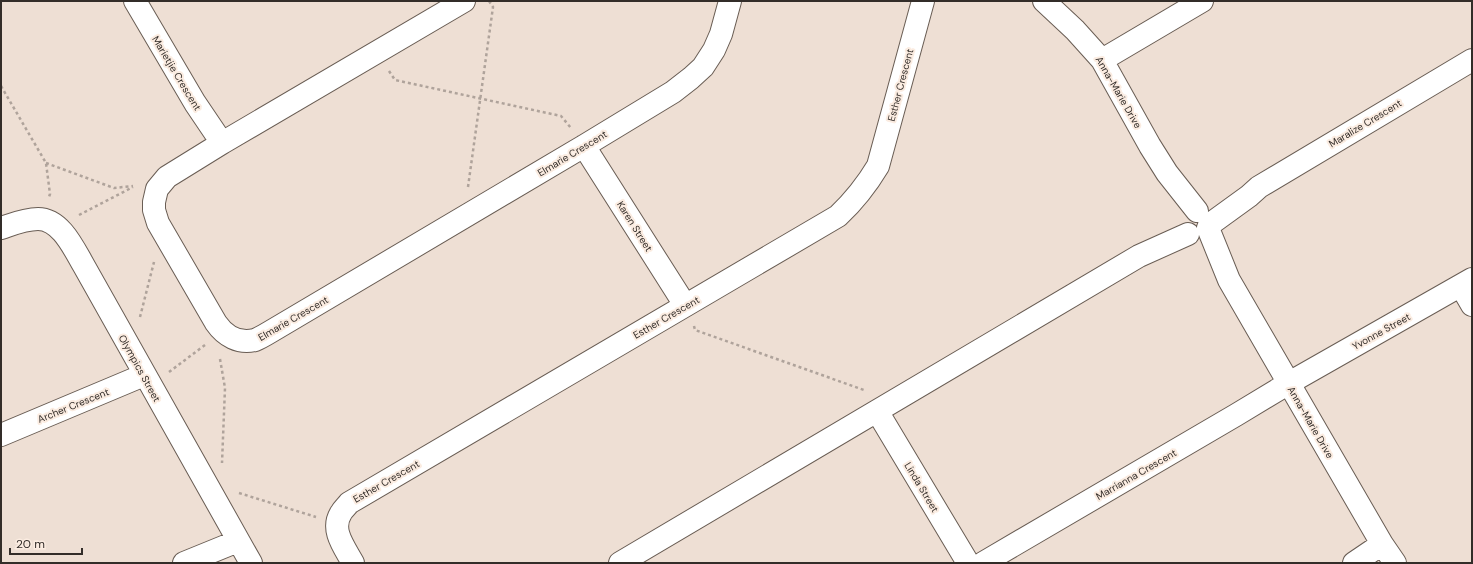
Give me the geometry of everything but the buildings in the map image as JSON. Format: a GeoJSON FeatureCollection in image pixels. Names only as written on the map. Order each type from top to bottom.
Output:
{"type":"FeatureCollection","features":[{"type":"Feature","properties":{"kind":"street","name":"Marietjie Crescent"},"geometry":{"type":"LineString","coordinates":[[135,1],[195,103],[222,143]]}},
{"type":"Feature","properties":{"kind":"street"},"geometry":{"type":"LineString","coordinates":[[229,337],[216,323],[158,223],[154,210],[157,189],[167,177],[222,143],[464,1]]}},
{"type":"Feature","properties":{"kind":"street","name":"Elmarie Crescent"},"geometry":{"type":"LineString","coordinates":[[229,337],[235,340],[255,340],[270,332],[673,92],[703,67],[714,50],[721,34],[730,1]]}},
{"type":"Feature","properties":{"kind":"street","name":"Esther Crescent"},"geometry":{"type":"LineString","coordinates":[[338,524],[340,514],[349,503],[838,216],[864,189],[878,166],[922,1]]}},
{"type":"Feature","properties":{"kind":"street","name":"Anna-Marie Drive"},"geometry":{"type":"LineString","coordinates":[[1044,1],[1075,30],[1102,60],[1150,146],[1167,173],[1175,203],[1195,223],[1382,544],[1395,563]]}},
{"type":"Feature","properties":{"kind":"street"},"geometry":{"type":"LineString","coordinates":[[1102,60],[1202,1]]}},
{"type":"Feature","properties":{"kind":"street","name":"Maralize Crescent"},"geometry":{"type":"LineString","coordinates":[[1195,223],[1245,190],[1259,187],[1472,60]]}},
{"type":"Feature","properties":{"kind":"street","name":"Karen Street"},"geometry":{"type":"LineString","coordinates":[[584,146],[685,305]]}},
{"type":"Feature","properties":{"kind":"street"},"geometry":{"type":"LineString","coordinates":[[1,228],[16,223],[48,222]]}},
{"type":"Feature","properties":{"kind":"street","name":"Olympics Street"},"geometry":{"type":"LineString","coordinates":[[48,222],[84,266],[144,376],[251,563]]}},
{"type":"Feature","properties":{"kind":"street"},"geometry":{"type":"LineString","coordinates":[[620,563],[1195,223]]}},
{"type":"Feature","properties":{"kind":"street"},"geometry":{"type":"LineString","coordinates":[[1466,283],[1472,305]]}},
{"type":"Feature","properties":{"kind":"street","name":"Yvonne Street"},"geometry":{"type":"LineString","coordinates":[[1289,383],[1466,283]]}},
{"type":"Feature","properties":{"kind":"street","name":"Archer Crescent"},"geometry":{"type":"LineString","coordinates":[[1,434],[144,376]]}},
{"type":"Feature","properties":{"kind":"street","name":"Marrianna Crescent"},"geometry":{"type":"LineString","coordinates":[[983,563],[1229,420],[1289,383]]}},
{"type":"Feature","properties":{"kind":"street","name":"Linda Street"},"geometry":{"type":"LineString","coordinates":[[877,411],[968,563]]}},
{"type":"Feature","properties":{"kind":"street"},"geometry":{"type":"LineString","coordinates":[[338,524],[340,539],[353,563]]}},
{"type":"Feature","properties":{"kind":"street"},"geometry":{"type":"LineString","coordinates":[[184,563],[238,542]]}},
{"type":"Feature","properties":{"kind":"street"},"geometry":{"type":"LineString","coordinates":[[1354,563],[1382,544]]}},
{"type":"Feature","properties":{"kind":"path"},"geometry":{"type":"LineString","coordinates":[[473,212],[466,201],[493,7],[489,1]]}},
{"type":"Feature","properties":{"kind":"path"},"geometry":{"type":"LineString","coordinates":[[376,52],[395,80],[561,116],[584,146]]}},
{"type":"Feature","properties":{"kind":"path"},"geometry":{"type":"LineString","coordinates":[[1,86],[46,163],[50,194],[48,222],[136,186],[114,188],[46,163]]}},
{"type":"Feature","properties":{"kind":"path"},"geometry":{"type":"LineString","coordinates":[[138,324],[154,259]]}},
{"type":"Feature","properties":{"kind":"path"},"geometry":{"type":"LineString","coordinates":[[685,305],[696,330],[864,390],[877,411]]}},
{"type":"Feature","properties":{"kind":"path"},"geometry":{"type":"LineString","coordinates":[[144,376],[165,375],[211,340],[229,337]]}},
{"type":"Feature","properties":{"kind":"path"},"geometry":{"type":"LineString","coordinates":[[212,496],[222,462],[225,388],[218,346],[229,337]]}},
{"type":"Feature","properties":{"kind":"path"},"geometry":{"type":"LineString","coordinates":[[212,496],[227,489],[338,524]]}}]}
